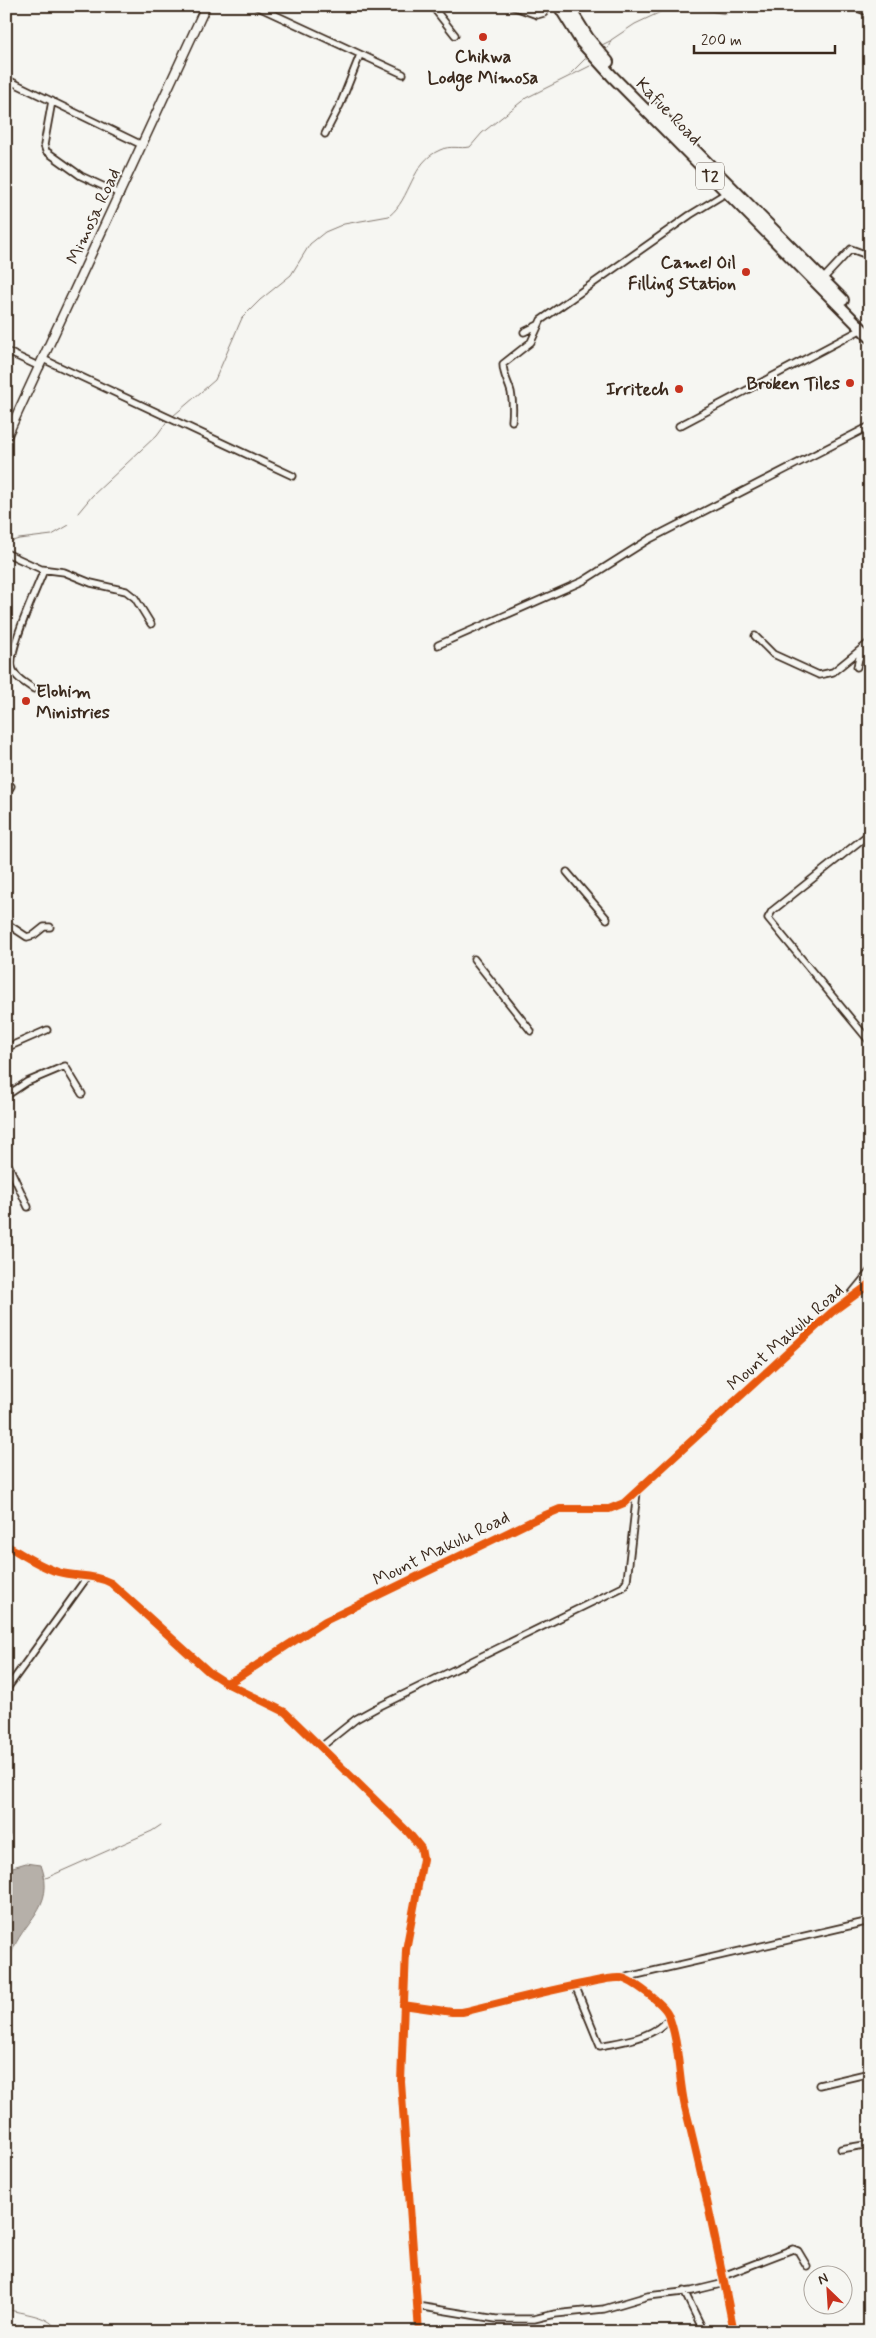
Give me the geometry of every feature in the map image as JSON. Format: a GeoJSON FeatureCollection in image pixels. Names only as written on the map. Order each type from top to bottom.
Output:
{"type":"FeatureCollection","features":[{"type":"Feature","properties":{"kind":"highway","name":"Kafue Road"},"geometry":{"type":"LineString","coordinates":[[560,6],[582,43],[726,193],[866,329]]}},
{"type":"Feature","properties":{"kind":"highway","name":"Kafue Road"},"geometry":{"type":"LineString","coordinates":[[568,6],[588,38],[617,72],[823,279],[866,329],[870,337]]}},
{"type":"Feature","properties":{"kind":"street","name":"Mimosa Road"},"geometry":{"type":"LineString","coordinates":[[6,438],[206,6]]}},
{"type":"Feature","properties":{"kind":"street"},"geometry":{"type":"LineString","coordinates":[[256,6],[403,74]]}},
{"type":"Feature","properties":{"kind":"street"},"geometry":{"type":"LineString","coordinates":[[432,6],[455,35]]}},
{"type":"Feature","properties":{"kind":"street"},"geometry":{"type":"LineString","coordinates":[[512,6],[537,16],[544,13],[545,6]]}},
{"type":"Feature","properties":{"kind":"street"},"geometry":{"type":"LineString","coordinates":[[853,6],[870,13]]}},
{"type":"Feature","properties":{"kind":"street"},"geometry":{"type":"LineString","coordinates":[[326,134],[340,105],[360,54]]}},
{"type":"Feature","properties":{"kind":"street"},"geometry":{"type":"LineString","coordinates":[[6,78],[142,145]]}},
{"type":"Feature","properties":{"kind":"street"},"geometry":{"type":"LineString","coordinates":[[52,101],[44,145],[46,151],[88,180],[120,194]]}},
{"type":"Feature","properties":{"kind":"street"},"geometry":{"type":"LineString","coordinates":[[512,421],[513,406],[510,390],[503,376],[503,364],[529,344],[543,318],[661,235],[726,193]]}},
{"type":"Feature","properties":{"kind":"street"},"geometry":{"type":"LineString","coordinates":[[823,279],[851,249],[870,256]]}},
{"type":"Feature","properties":{"kind":"street"},"geometry":{"type":"LineString","coordinates":[[524,332],[538,325]]}},
{"type":"Feature","properties":{"kind":"street"},"geometry":{"type":"LineString","coordinates":[[679,426],[866,329]]}},
{"type":"Feature","properties":{"kind":"street"},"geometry":{"type":"LineString","coordinates":[[6,351],[40,367]]}},
{"type":"Feature","properties":{"kind":"street"},"geometry":{"type":"LineString","coordinates":[[43,359],[293,476]]}},
{"type":"Feature","properties":{"kind":"street"},"geometry":{"type":"LineString","coordinates":[[438,645],[583,581],[648,540],[870,426]]}},
{"type":"Feature","properties":{"kind":"street"},"geometry":{"type":"LineString","coordinates":[[6,553],[44,570],[64,572],[91,583],[126,591],[135,598],[151,624]]}},
{"type":"Feature","properties":{"kind":"street"},"geometry":{"type":"LineString","coordinates":[[34,688],[17,676],[11,662],[17,640],[44,570]]}},
{"type":"Feature","properties":{"kind":"street"},"geometry":{"type":"LineString","coordinates":[[755,636],[773,654],[819,674],[833,672],[870,642]]}},
{"type":"Feature","properties":{"kind":"street"},"geometry":{"type":"LineString","coordinates":[[857,667],[859,658],[870,649]]}},
{"type":"Feature","properties":{"kind":"street"},"geometry":{"type":"LineString","coordinates":[[6,794],[11,786]]}},
{"type":"Feature","properties":{"kind":"street"},"geometry":{"type":"LineString","coordinates":[[870,833],[772,911],[768,918],[870,1042]]}},
{"type":"Feature","properties":{"kind":"street"},"geometry":{"type":"LineString","coordinates":[[567,872],[607,919]]}},
{"type":"Feature","properties":{"kind":"street"},"geometry":{"type":"LineString","coordinates":[[6,924],[27,937],[34,935],[44,927],[50,927]]}},
{"type":"Feature","properties":{"kind":"street"},"geometry":{"type":"LineString","coordinates":[[474,959],[531,1031]]}},
{"type":"Feature","properties":{"kind":"street"},"geometry":{"type":"LineString","coordinates":[[6,1048],[47,1030]]}},
{"type":"Feature","properties":{"kind":"street"},"geometry":{"type":"LineString","coordinates":[[6,1096],[36,1077],[65,1066],[82,1094]]}},
{"type":"Feature","properties":{"kind":"street"},"geometry":{"type":"LineString","coordinates":[[6,1160],[28,1207]]}},
{"type":"Feature","properties":{"kind":"street"},"geometry":{"type":"LineString","coordinates":[[848,1298],[870,1271]]}},
{"type":"Feature","properties":{"kind":"street","name":"Mount Makulu Road"},"geometry":{"type":"LineString","coordinates":[[226,1683],[238,1678],[325,1621],[536,1519],[567,1508],[609,1509],[624,1503],[848,1298],[870,1284]]}},
{"type":"Feature","properties":{"kind":"street"},"geometry":{"type":"LineString","coordinates":[[321,1747],[356,1719],[376,1708],[623,1587],[627,1580],[638,1492]]}},
{"type":"Feature","properties":{"kind":"street"},"geometry":{"type":"LineString","coordinates":[[6,1545],[48,1568],[111,1583],[209,1672],[226,1683],[285,1712],[408,1832],[421,1848],[423,1859],[406,1950],[401,2082],[420,2332]]}},
{"type":"Feature","properties":{"kind":"street"},"geometry":{"type":"LineString","coordinates":[[6,1690],[88,1576]]}},
{"type":"Feature","properties":{"kind":"street"},"geometry":{"type":"LineString","coordinates":[[6,1811],[6,1835]]}},
{"type":"Feature","properties":{"kind":"street"},"geometry":{"type":"LineString","coordinates":[[403,2005],[462,2012],[575,1985],[622,1978],[870,1921]]}},
{"type":"Feature","properties":{"kind":"street"},"geometry":{"type":"LineString","coordinates":[[622,1978],[656,2000],[664,2008],[669,2018],[681,2070],[685,2106],[708,2199],[734,2332]]}},
{"type":"Feature","properties":{"kind":"street"},"geometry":{"type":"LineString","coordinates":[[575,1985],[600,2046],[650,2034],[661,2027],[669,2018]]}},
{"type":"Feature","properties":{"kind":"street"},"geometry":{"type":"LineString","coordinates":[[819,2085],[870,2073]]}},
{"type":"Feature","properties":{"kind":"street"},"geometry":{"type":"LineString","coordinates":[[841,2149],[870,2144]]}},
{"type":"Feature","properties":{"kind":"street"},"geometry":{"type":"LineString","coordinates":[[417,2306],[496,2319],[534,2319],[556,2314],[604,2309],[648,2296],[684,2292],[724,2279],[793,2249],[798,2251],[807,2266]]}},
{"type":"Feature","properties":{"kind":"street"},"geometry":{"type":"LineString","coordinates":[[684,2292],[704,2332]]}},
{"type":"Feature","properties":{"kind":"shaded area"},"geometry":{"type":"Polygon","coordinates":[[[26,1863],[41,1865],[45,1880],[45,1892],[36,1913],[16,1943],[11,1955],[8,1979],[9,2020],[6,2019],[6,1869],[26,1863]]]}},
{"type":"Feature","properties":{"kind":"waterway"},"geometry":{"type":"LineString","coordinates":[[608,48],[611,40],[635,24],[669,8],[688,6]]}},
{"type":"Feature","properties":{"kind":"waterway"},"geometry":{"type":"LineString","coordinates":[[697,6],[704,10],[726,14]]}},
{"type":"Feature","properties":{"kind":"waterway"},"geometry":{"type":"LineString","coordinates":[[602,45],[610,41]]}},
{"type":"Feature","properties":{"kind":"waterway"},"geometry":{"type":"LineString","coordinates":[[570,74],[585,59]]}},
{"type":"Feature","properties":{"kind":"waterway"},"geometry":{"type":"LineString","coordinates":[[173,416],[215,380],[242,318],[260,300],[291,275],[310,244],[325,232],[344,224],[389,216],[396,209],[417,172],[430,156],[448,148],[470,147],[482,133],[526,98],[590,66]]}},
{"type":"Feature","properties":{"kind":"waterway"},"geometry":{"type":"LineString","coordinates":[[78,513],[92,496],[157,435],[168,420]]}},
{"type":"Feature","properties":{"kind":"waterway"},"geometry":{"type":"LineString","coordinates":[[6,543],[19,539],[52,535],[69,525]]}},
{"type":"Feature","properties":{"kind":"waterway"},"geometry":{"type":"LineString","coordinates":[[46,1878],[152,1831],[161,1825]]}},
{"type":"Feature","properties":{"kind":"waterway"},"geometry":{"type":"LineString","coordinates":[[6,2309],[44,2319],[55,2326],[57,2332]]}},
{"type":"Feature","properties":{"kind":"cycle path"},"geometry":{"type":"LineString","coordinates":[[6,1545],[51,1570],[65,1574],[98,1578],[111,1583],[209,1672],[226,1683],[237,1678],[325,1621],[536,1519],[560,1509],[609,1509],[624,1503],[832,1312],[870,1284]]}},
{"type":"Feature","properties":{"kind":"cycle path"},"geometry":{"type":"LineString","coordinates":[[226,1683],[285,1712],[408,1832],[421,1848],[423,1859],[406,1950],[401,2082],[419,2332]]}},
{"type":"Feature","properties":{"kind":"cycle path"},"geometry":{"type":"LineString","coordinates":[[403,2005],[462,2012],[604,1979],[617,1978],[632,1983],[660,2004],[668,2014],[675,2037],[685,2107],[705,2191],[734,2332]]}},
{"type":"Feature","properties":{"kind":"place","name":"Chikwa Lodge Mimosa"},"geometry":{"type":"Point","coordinates":[483,37]}},
{"type":"Feature","properties":{"kind":"place","name":"Camel Oil Filling Station"},"geometry":{"type":"Point","coordinates":[746,272]}},
{"type":"Feature","properties":{"kind":"place","name":"Broken Tiles"},"geometry":{"type":"Point","coordinates":[850,383]}},
{"type":"Feature","properties":{"kind":"place","name":"Irritech"},"geometry":{"type":"Point","coordinates":[679,389]}},
{"type":"Feature","properties":{"kind":"place","name":"Elohim Ministries"},"geometry":{"type":"Point","coordinates":[26,701]}}]}
